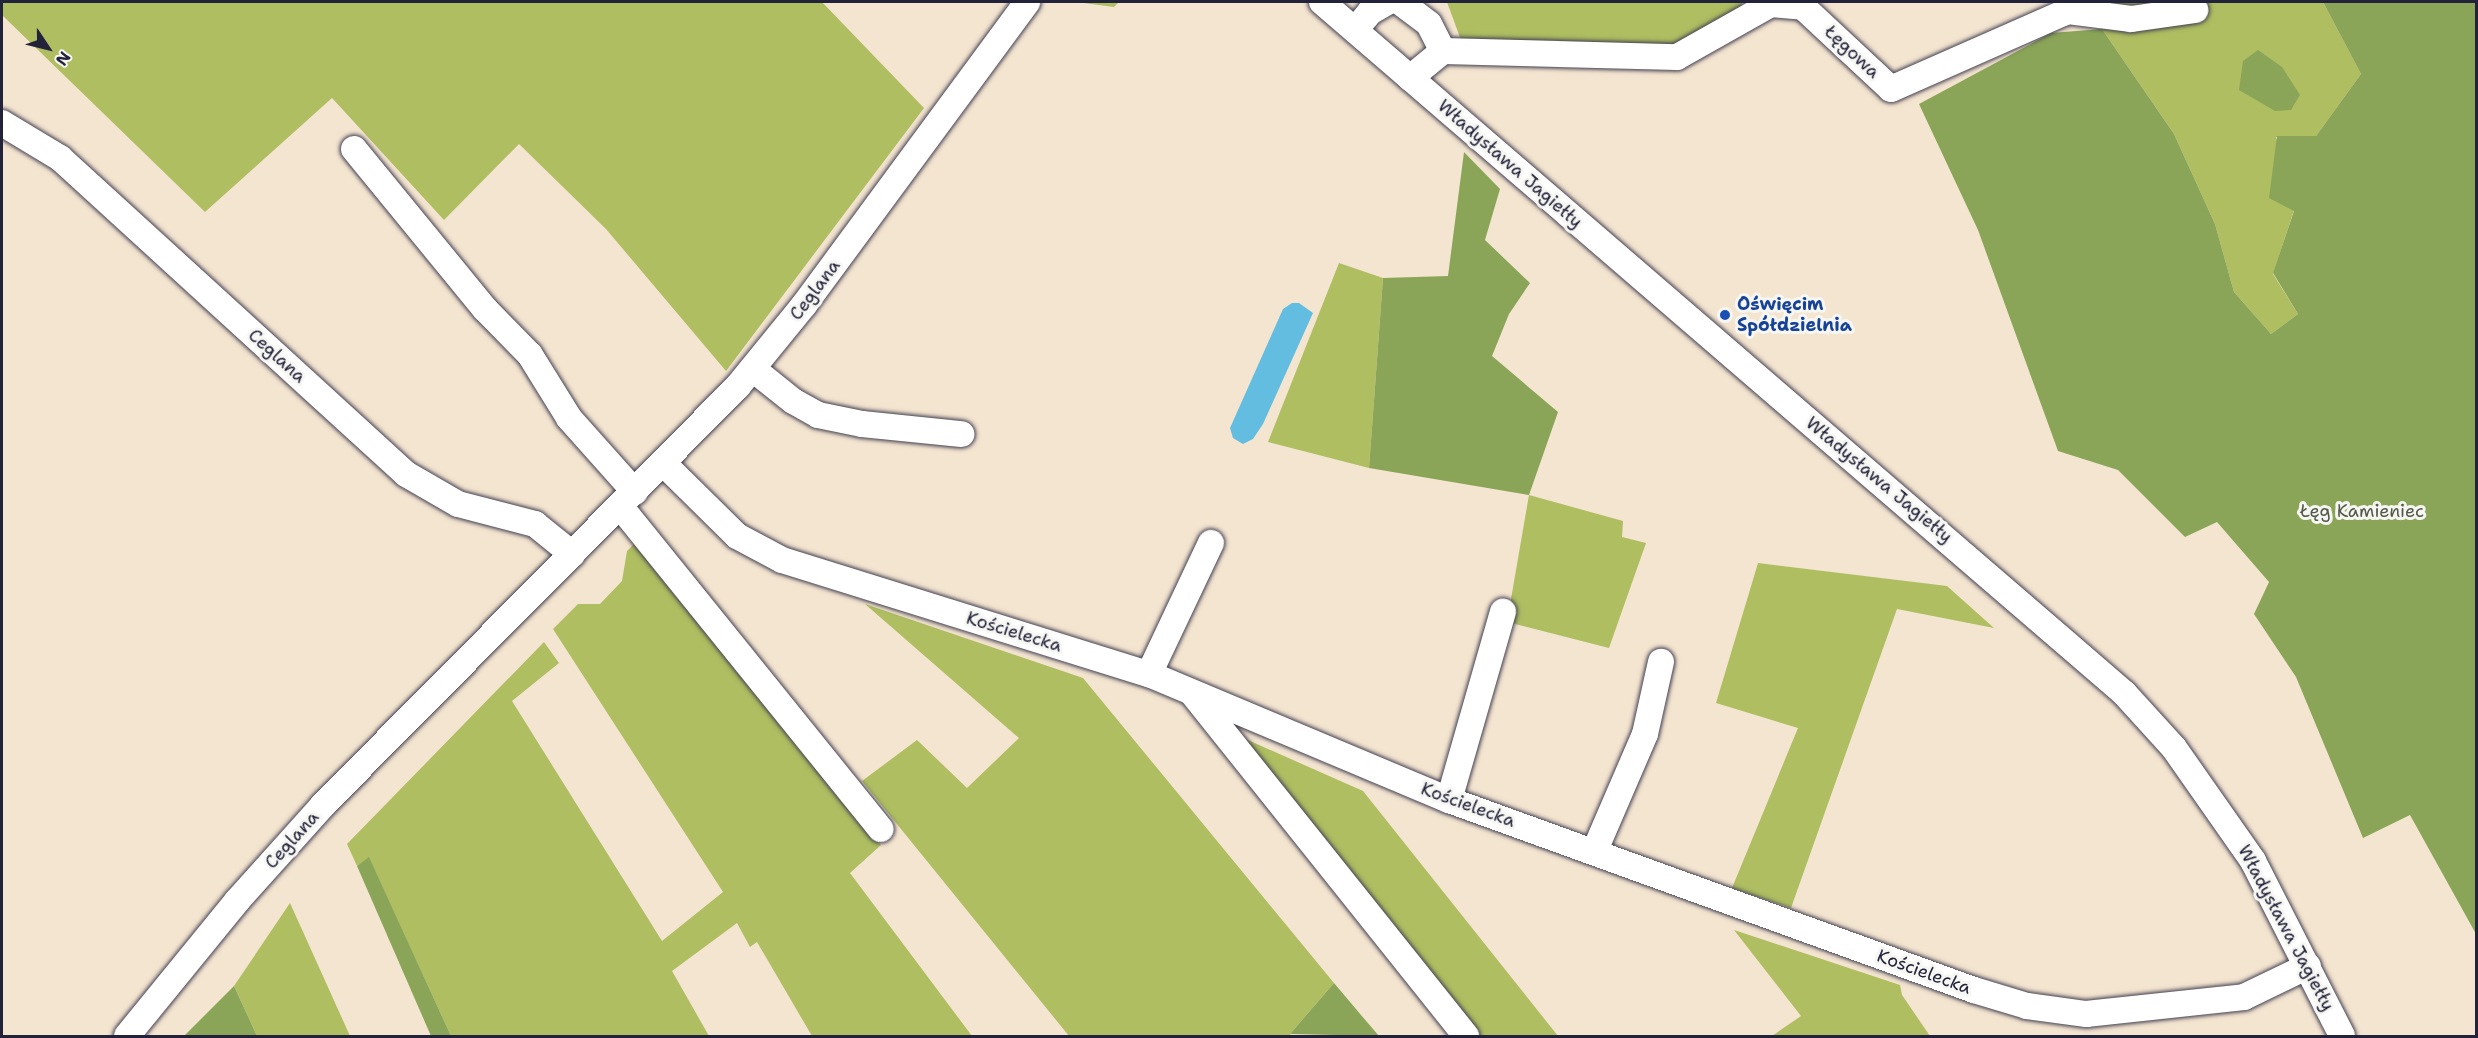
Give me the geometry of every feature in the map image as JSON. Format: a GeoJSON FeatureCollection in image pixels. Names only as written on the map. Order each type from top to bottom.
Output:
{"type":"FeatureCollection","features":[{"type":"Feature","properties":{"kind":"street","name":"Ceglana"},"geometry":{"type":"LineString","coordinates":[[127,1036],[293,837],[753,369],[1027,2]]}},
{"type":"Feature","properties":{"kind":"street","name":"Władysława Jagiełły"},"geometry":{"type":"LineString","coordinates":[[1322,2],[2124,693],[2174,748],[2233,829],[2271,893],[2342,1036]]}},
{"type":"Feature","properties":{"kind":"street"},"geometry":{"type":"LineString","coordinates":[[1355,30],[1370,12],[1387,2]]}},
{"type":"Feature","properties":{"kind":"street"},"geometry":{"type":"LineString","coordinates":[[1400,2],[1429,24],[1443,51],[1410,78]]}},
{"type":"Feature","properties":{"kind":"street","name":"Łęgowa"},"geometry":{"type":"LineString","coordinates":[[1443,51],[1677,57],[1770,3],[1803,8],[1892,89],[2068,11],[2131,19],[2195,10]]}},
{"type":"Feature","properties":{"kind":"street","name":"Ceglana"},"geometry":{"type":"LineString","coordinates":[[2,123],[60,158],[406,474],[459,504],[535,524],[572,554]]}},
{"type":"Feature","properties":{"kind":"street"},"geometry":{"type":"LineString","coordinates":[[354,149],[485,309],[530,355],[569,418],[597,454],[627,499],[881,829]]}},
{"type":"Feature","properties":{"kind":"street"},"geometry":{"type":"LineString","coordinates":[[753,369],[793,401],[818,415],[961,434]]}},
{"type":"Feature","properties":{"kind":"street","name":"Kościelecka"},"geometry":{"type":"LineString","coordinates":[[663,463],[737,536],[782,560],[1149,674],[1449,800],[1595,850],[1974,990],[2054,1011],[2085,1014],[2244,997],[2308,966]]}},
{"type":"Feature","properties":{"kind":"street"},"geometry":{"type":"LineString","coordinates":[[1149,674],[1211,543]]}},
{"type":"Feature","properties":{"kind":"street"},"geometry":{"type":"LineString","coordinates":[[1449,800],[1503,612]]}},
{"type":"Feature","properties":{"kind":"street"},"geometry":{"type":"LineString","coordinates":[[1595,850],[1645,734],[1661,662]]}},
{"type":"Feature","properties":{"kind":"street"},"geometry":{"type":"LineString","coordinates":[[1191,692],[1466,1036]]}},
{"type":"Feature","properties":{"kind":"green space"},"geometry":{"type":"Polygon","coordinates":[[[2,2],[822,2],[924,108],[726,371],[606,229],[519,144],[444,220],[332,98],[205,212],[2,15],[2,2]]]}},
{"type":"Feature","properties":{"kind":"green space"},"geometry":{"type":"Polygon","coordinates":[[[1076,2],[1119,2],[1114,7],[1076,2]]]}},
{"type":"Feature","properties":{"kind":"green space"},"geometry":{"type":"Polygon","coordinates":[[[1447,2],[1742,2],[1741,8],[1674,46],[1462,43],[1447,2]]]}},
{"type":"Feature","properties":{"kind":"green space"},"geometry":{"type":"Polygon","coordinates":[[[2092,2],[2323,2],[2361,74],[2316,136],[2276,137],[2294,210],[2273,274],[2298,314],[2271,334],[2234,292],[2215,224],[2174,134],[2102,29],[2092,2]]]}},
{"type":"Feature","properties":{"kind":"green space","name":"Łęg Kamieniec"},"geometry":{"type":"Polygon","coordinates":[[[2323,2],[2476,2],[2476,934],[2410,815],[2363,838],[2296,677],[2254,614],[2269,582],[2217,522],[2185,537],[2118,470],[2058,451],[1978,230],[1919,104],[2051,33],[2102,29],[2174,134],[2215,224],[2234,292],[2271,334],[2298,314],[2273,273],[2294,211],[2269,198],[2277,136],[2316,136],[2361,74],[2323,2]]]}},
{"type":"Feature","properties":{"kind":"green space"},"geometry":{"type":"Polygon","coordinates":[[[2258,50],[2282,67],[2300,95],[2291,110],[2275,111],[2239,90],[2243,61],[2258,50]]]}},
{"type":"Feature","properties":{"kind":"green space"},"geometry":{"type":"Polygon","coordinates":[[[1464,152],[1500,189],[1485,240],[1530,283],[1509,314],[1492,356],[1558,412],[1529,495],[1369,468],[1383,278],[1448,276],[1464,152]]]}},
{"type":"Feature","properties":{"kind":"green space"},"geometry":{"type":"Polygon","coordinates":[[[1339,263],[1383,278],[1369,468],[1268,442],[1339,263]]]}},
{"type":"Feature","properties":{"kind":"green space"},"geometry":{"type":"Polygon","coordinates":[[[1529,495],[1623,521],[1622,537],[1646,543],[1609,648],[1507,622],[1529,495]]]}},
{"type":"Feature","properties":{"kind":"green space"},"geometry":{"type":"Polygon","coordinates":[[[640,538],[881,845],[850,873],[972,1036],[812,1036],[757,942],[750,947],[737,923],[672,971],[709,1036],[451,1036],[369,858],[357,866],[347,844],[544,642],[559,663],[512,701],[662,941],[723,892],[553,629],[578,604],[600,604],[622,581],[627,551],[640,538]]]}},
{"type":"Feature","properties":{"kind":"green space"},"geometry":{"type":"Polygon","coordinates":[[[1758,563],[1947,586],[1994,628],[1897,609],[1791,908],[1732,888],[1798,728],[1716,703],[1758,563]]]}},
{"type":"Feature","properties":{"kind":"green space"},"geometry":{"type":"Polygon","coordinates":[[[865,604],[1083,678],[1334,983],[1290,1034],[1292,1036],[1069,1036],[862,781],[917,740],[967,788],[1019,738],[865,604]]]}},
{"type":"Feature","properties":{"kind":"green space"},"geometry":{"type":"Polygon","coordinates":[[[1232,733],[1363,791],[1558,1036],[1480,1036],[1232,733]]]}},
{"type":"Feature","properties":{"kind":"green space"},"geometry":{"type":"Polygon","coordinates":[[[369,857],[451,1036],[431,1036],[357,866],[369,857]]]}},
{"type":"Feature","properties":{"kind":"green space"},"geometry":{"type":"Polygon","coordinates":[[[290,903],[350,1036],[257,1036],[234,986],[290,903]]]}},
{"type":"Feature","properties":{"kind":"green space"},"geometry":{"type":"Polygon","coordinates":[[[1734,930],[1900,985],[1902,995],[1930,1036],[1772,1036],[1801,1016],[1734,930]]]}},
{"type":"Feature","properties":{"kind":"green space"},"geometry":{"type":"Polygon","coordinates":[[[1334,983],[1361,1015],[1379,1036],[1290,1034],[1334,983]]]}},
{"type":"Feature","properties":{"kind":"green space"},"geometry":{"type":"Polygon","coordinates":[[[234,986],[257,1036],[184,1036],[234,986]]]}},
{"type":"Feature","properties":{"kind":"water"},"geometry":{"type":"Polygon","coordinates":[[[1292,303],[1299,303],[1313,313],[1263,424],[1253,439],[1243,444],[1233,438],[1230,428],[1283,309],[1292,303]]]}},
{"type":"Feature","properties":{"kind":"place","name":"Oświęcim Spółdzielnia"},"geometry":{"type":"Point","coordinates":[1725,315]}}]}
